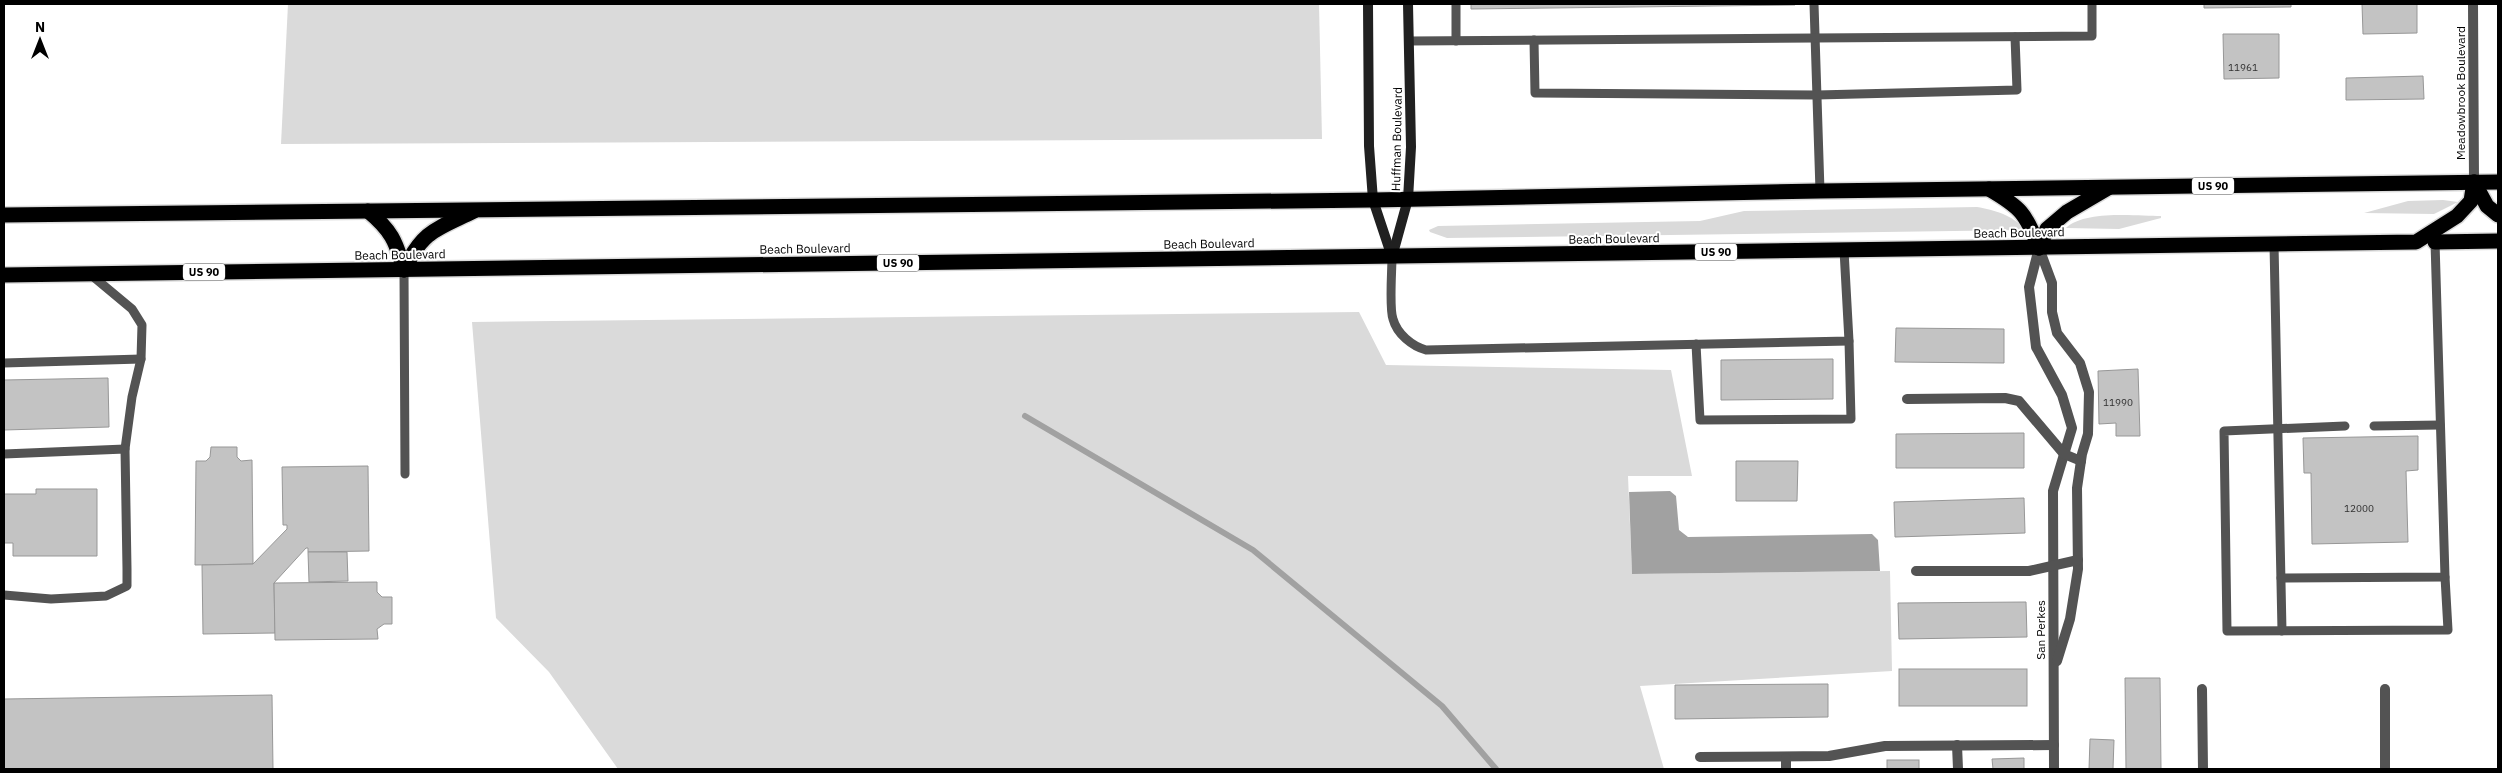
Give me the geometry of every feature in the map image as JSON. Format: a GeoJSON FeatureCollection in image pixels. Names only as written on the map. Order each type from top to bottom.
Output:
{"type":"FeatureCollection","features":[{"type":"Feature","properties":{"kind":"highway"},"geometry":{"type":"LineString","coordinates":[[2474,182],[2487,206],[2498,216]]}},
{"type":"Feature","properties":{"kind":"highway","name":"Beach Boulevard"},"geometry":{"type":"LineString","coordinates":[[4,275],[2416,242],[2457,216],[2471,201],[2474,182]]}},
{"type":"Feature","properties":{"kind":"highway","name":"US 90"},"geometry":{"type":"LineString","coordinates":[[4,216],[1372,200],[1820,190],[2498,182]]}},
{"type":"Feature","properties":{"kind":"highway"},"geometry":{"type":"LineString","coordinates":[[2039,248],[2047,229],[2067,212],[2110,187]]}},
{"type":"Feature","properties":{"kind":"highway"},"geometry":{"type":"LineString","coordinates":[[1989,188],[2014,204],[2029,221],[2039,248]]}},
{"type":"Feature","properties":{"kind":"highway"},"geometry":{"type":"LineString","coordinates":[[404,270],[414,248],[430,232],[478,209]]}},
{"type":"Feature","properties":{"kind":"highway"},"geometry":{"type":"LineString","coordinates":[[368,211],[388,228],[397,245],[404,270]]}},
{"type":"Feature","properties":{"kind":"highway"},"geometry":{"type":"LineString","coordinates":[[2435,242],[2498,241]]}},
{"type":"Feature","properties":{"kind":"street","name":"Huffman Boulevard"},"geometry":{"type":"LineString","coordinates":[[1368,4],[1369,146],[1372,200],[1392,257]]}},
{"type":"Feature","properties":{"kind":"street","name":"Huffman Boulevard"},"geometry":{"type":"LineString","coordinates":[[1392,257],[1408,199],[1412,147],[1408,4]]}},
{"type":"Feature","properties":{"kind":"street","name":"Meadowbrook Boulevard"},"geometry":{"type":"LineString","coordinates":[[2473,4],[2474,182]]}},
{"type":"Feature","properties":{"kind":"street","name":"San Perkes"},"geometry":{"type":"LineString","coordinates":[[2039,248],[2029,287],[2036,347],[2062,395],[2072,428],[2053,490],[2054,769]]}},
{"type":"Feature","properties":{"kind":"street"},"geometry":{"type":"LineString","coordinates":[[2039,248],[2052,284],[2052,312],[2057,333],[2080,363],[2088,392],[2088,434],[2077,488],[2078,560],[2070,619],[2054,670]]}},
{"type":"Feature","properties":{"kind":"street"},"geometry":{"type":"LineString","coordinates":[[1907,398],[2005,398],[2019,401],[2064,454],[2081,461]]}},
{"type":"Feature","properties":{"kind":"street"},"geometry":{"type":"LineString","coordinates":[[1916,571],[2029,571],[2053,564],[2078,560]]}},
{"type":"Feature","properties":{"kind":"street"},"geometry":{"type":"LineString","coordinates":[[2202,689],[2204,769]]}},
{"type":"Feature","properties":{"kind":"street"},"geometry":{"type":"LineString","coordinates":[[2385,689],[2385,769]]}},
{"type":"Feature","properties":{"kind":"street"},"geometry":{"type":"LineString","coordinates":[[1958,745],[1958,769]]}},
{"type":"Feature","properties":{"kind":"street"},"geometry":{"type":"LineString","coordinates":[[1700,757],[1786,758],[1829,756],[1885,746],[2054,745]]}},
{"type":"Feature","properties":{"kind":"street"},"geometry":{"type":"LineString","coordinates":[[1786,758],[1786,769]]}},
{"type":"Feature","properties":{"kind":"lane"},"geometry":{"type":"LineString","coordinates":[[1456,4],[1456,41]]}},
{"type":"Feature","properties":{"kind":"lane"},"geometry":{"type":"LineString","coordinates":[[1814,4],[1820,190]]}},
{"type":"Feature","properties":{"kind":"lane"},"geometry":{"type":"LineString","coordinates":[[1410,42],[2092,36],[2092,4]]}},
{"type":"Feature","properties":{"kind":"lane"},"geometry":{"type":"LineString","coordinates":[[1534,40],[1534,93],[1817,94],[2017,90],[2015,36]]}},
{"type":"Feature","properties":{"kind":"lane"},"geometry":{"type":"LineString","coordinates":[[2346,426],[2224,430],[2227,631],[2448,630],[2435,242]]}},
{"type":"Feature","properties":{"kind":"lane"},"geometry":{"type":"LineString","coordinates":[[2274,244],[2282,631]]}},
{"type":"Feature","properties":{"kind":"lane"},"geometry":{"type":"LineString","coordinates":[[1696,344],[1700,420],[1851,419],[1844,250]]}},
{"type":"Feature","properties":{"kind":"lane"},"geometry":{"type":"LineString","coordinates":[[1392,257],[1392,319],[1404,336],[1415,346],[1426,350],[1849,341]]}},
{"type":"Feature","properties":{"kind":"lane"},"geometry":{"type":"LineString","coordinates":[[404,270],[404,474]]}},
{"type":"Feature","properties":{"kind":"lane"},"geometry":{"type":"LineString","coordinates":[[4,595],[50,599],[106,596],[127,586],[125,449],[132,397],[141,359],[142,325],[132,309],[90,274]]}},
{"type":"Feature","properties":{"kind":"lane"},"geometry":{"type":"LineString","coordinates":[[4,363],[141,359]]}},
{"type":"Feature","properties":{"kind":"lane"},"geometry":{"type":"LineString","coordinates":[[2374,426],[2440,425]]}},
{"type":"Feature","properties":{"kind":"lane"},"geometry":{"type":"LineString","coordinates":[[4,454],[125,449]]}},
{"type":"Feature","properties":{"kind":"lane"},"geometry":{"type":"LineString","coordinates":[[2281,578],[2445,577]]}},
{"type":"Feature","properties":{"kind":"shaded area"},"geometry":{"type":"Polygon","coordinates":[[[288,4],[1319,4],[1322,139],[281,144],[288,4]]]}},
{"type":"Feature","properties":{"kind":"shaded area"},"geometry":{"type":"Polygon","coordinates":[[[2443,200],[2458,202],[2434,214],[2364,213],[2408,201],[2443,200]]]}},
{"type":"Feature","properties":{"kind":"shaded area"},"geometry":{"type":"Polygon","coordinates":[[[1977,207],[2009,217],[2015,220],[2024,230],[1447,238],[1429,230],[1438,226],[1700,221],[1744,211],[1977,207]]]}},
{"type":"Feature","properties":{"kind":"shaded area"},"geometry":{"type":"Polygon","coordinates":[[[2098,216],[2161,216],[2161,218],[2119,229],[2066,228],[2075,222],[2098,216]]]}},
{"type":"Feature","properties":{"kind":"shaded area"},"geometry":{"type":"Polygon","coordinates":[[[1359,312],[1386,365],[1671,370],[1692,476],[1628,476],[1632,574],[1890,571],[1892,671],[1640,686],[1664,769],[618,769],[549,672],[496,618],[472,322],[1359,312]]]}},
{"type":"Feature","properties":{"kind":"shaded area"},"geometry":{"type":"Polygon","coordinates":[[[1670,491],[1676,496],[1679,530],[1688,537],[1872,534],[1878,540],[1880,571],[1632,574],[1629,492],[1670,491]]]}},
{"type":"Feature","properties":{"kind":"building"},"geometry":{"type":"Polygon","coordinates":[[[1471,4],[1795,4],[1795,5],[1471,9],[1471,4]]]}},
{"type":"Feature","properties":{"kind":"building"},"geometry":{"type":"Polygon","coordinates":[[[2204,4],[2291,4],[2291,7],[2204,8],[2204,4]]]}},
{"type":"Feature","properties":{"kind":"building"},"geometry":{"type":"Polygon","coordinates":[[[2362,4],[2417,4],[2417,33],[2363,34],[2362,4]]]}},
{"type":"Feature","properties":{"kind":"building"},"geometry":{"type":"Polygon","coordinates":[[[2223,34],[2279,34],[2279,78],[2224,79],[2223,34]]]}},
{"type":"Feature","properties":{"kind":"building"},"geometry":{"type":"Polygon","coordinates":[[[2423,76],[2424,99],[2346,100],[2346,78],[2423,76]]]}},
{"type":"Feature","properties":{"kind":"building"},"geometry":{"type":"Polygon","coordinates":[[[1896,328],[2004,329],[2004,363],[1895,362],[1896,328]]]}},
{"type":"Feature","properties":{"kind":"building"},"geometry":{"type":"Polygon","coordinates":[[[1833,359],[1833,399],[1721,400],[1721,360],[1833,359]]]}},
{"type":"Feature","properties":{"kind":"building"},"geometry":{"type":"Polygon","coordinates":[[[2138,369],[2140,436],[2116,436],[2116,423],[2099,424],[2098,371],[2138,369]]]}},
{"type":"Feature","properties":{"kind":"building"},"geometry":{"type":"Polygon","coordinates":[[[108,378],[109,427],[4,430],[4,380],[108,378]]]}},
{"type":"Feature","properties":{"kind":"building"},"geometry":{"type":"Polygon","coordinates":[[[2024,433],[2024,468],[1896,468],[1896,434],[2024,433]]]}},
{"type":"Feature","properties":{"kind":"building"},"geometry":{"type":"Polygon","coordinates":[[[2418,436],[2418,470],[2406,471],[2408,542],[2312,544],[2311,473],[2304,473],[2303,438],[2418,436]]]}},
{"type":"Feature","properties":{"kind":"building"},"geometry":{"type":"Polygon","coordinates":[[[211,447],[237,447],[237,457],[241,461],[252,460],[253,564],[195,565],[196,461],[206,461],[210,457],[211,447]]]}},
{"type":"Feature","properties":{"kind":"building"},"geometry":{"type":"Polygon","coordinates":[[[1736,461],[1798,461],[1797,501],[1736,501],[1736,461]]]}},
{"type":"Feature","properties":{"kind":"building"},"geometry":{"type":"Polygon","coordinates":[[[368,466],[369,551],[308,552],[308,548],[306,548],[274,583],[275,633],[203,634],[202,565],[253,564],[287,529],[287,525],[283,525],[282,467],[368,466]]]}},
{"type":"Feature","properties":{"kind":"building"},"geometry":{"type":"Polygon","coordinates":[[[36,489],[97,489],[97,556],[13,556],[13,543],[4,543],[4,494],[36,494],[36,489]]]}},
{"type":"Feature","properties":{"kind":"building"},"geometry":{"type":"Polygon","coordinates":[[[2024,498],[2025,533],[1895,537],[1894,502],[2024,498]]]}},
{"type":"Feature","properties":{"kind":"building"},"geometry":{"type":"Polygon","coordinates":[[[308,552],[347,552],[348,581],[309,582],[308,552]]]}},
{"type":"Feature","properties":{"kind":"building"},"geometry":{"type":"Polygon","coordinates":[[[377,582],[377,592],[382,597],[392,597],[392,624],[384,624],[377,629],[378,639],[275,640],[274,583],[377,582]]]}},
{"type":"Feature","properties":{"kind":"building"},"geometry":{"type":"Polygon","coordinates":[[[2026,602],[2027,637],[1899,639],[1898,603],[2026,602]]]}},
{"type":"Feature","properties":{"kind":"building"},"geometry":{"type":"Polygon","coordinates":[[[1899,669],[2027,669],[2027,706],[1899,706],[1899,669]]]}},
{"type":"Feature","properties":{"kind":"building"},"geometry":{"type":"Polygon","coordinates":[[[2125,678],[2160,678],[2161,769],[2126,769],[2125,678]]]}},
{"type":"Feature","properties":{"kind":"building"},"geometry":{"type":"Polygon","coordinates":[[[1828,684],[1828,717],[1675,719],[1675,685],[1828,684]]]}},
{"type":"Feature","properties":{"kind":"building"},"geometry":{"type":"Polygon","coordinates":[[[272,695],[273,769],[4,769],[4,699],[272,695]]]}},
{"type":"Feature","properties":{"kind":"building"},"geometry":{"type":"Polygon","coordinates":[[[2090,739],[2114,740],[2113,769],[2089,769],[2090,739]]]}},
{"type":"Feature","properties":{"kind":"building"},"geometry":{"type":"Polygon","coordinates":[[[2024,758],[2024,769],[1993,769],[1992,759],[2024,758]]]}},
{"type":"Feature","properties":{"kind":"building"},"geometry":{"type":"Polygon","coordinates":[[[1887,760],[1919,760],[1919,769],[1887,769],[1887,760]]]}},
{"type":"Feature","properties":{"kind":"waterway"},"geometry":{"type":"LineString","coordinates":[[1025,416],[1253,550],[1442,706],[1496,769]]}}]}
